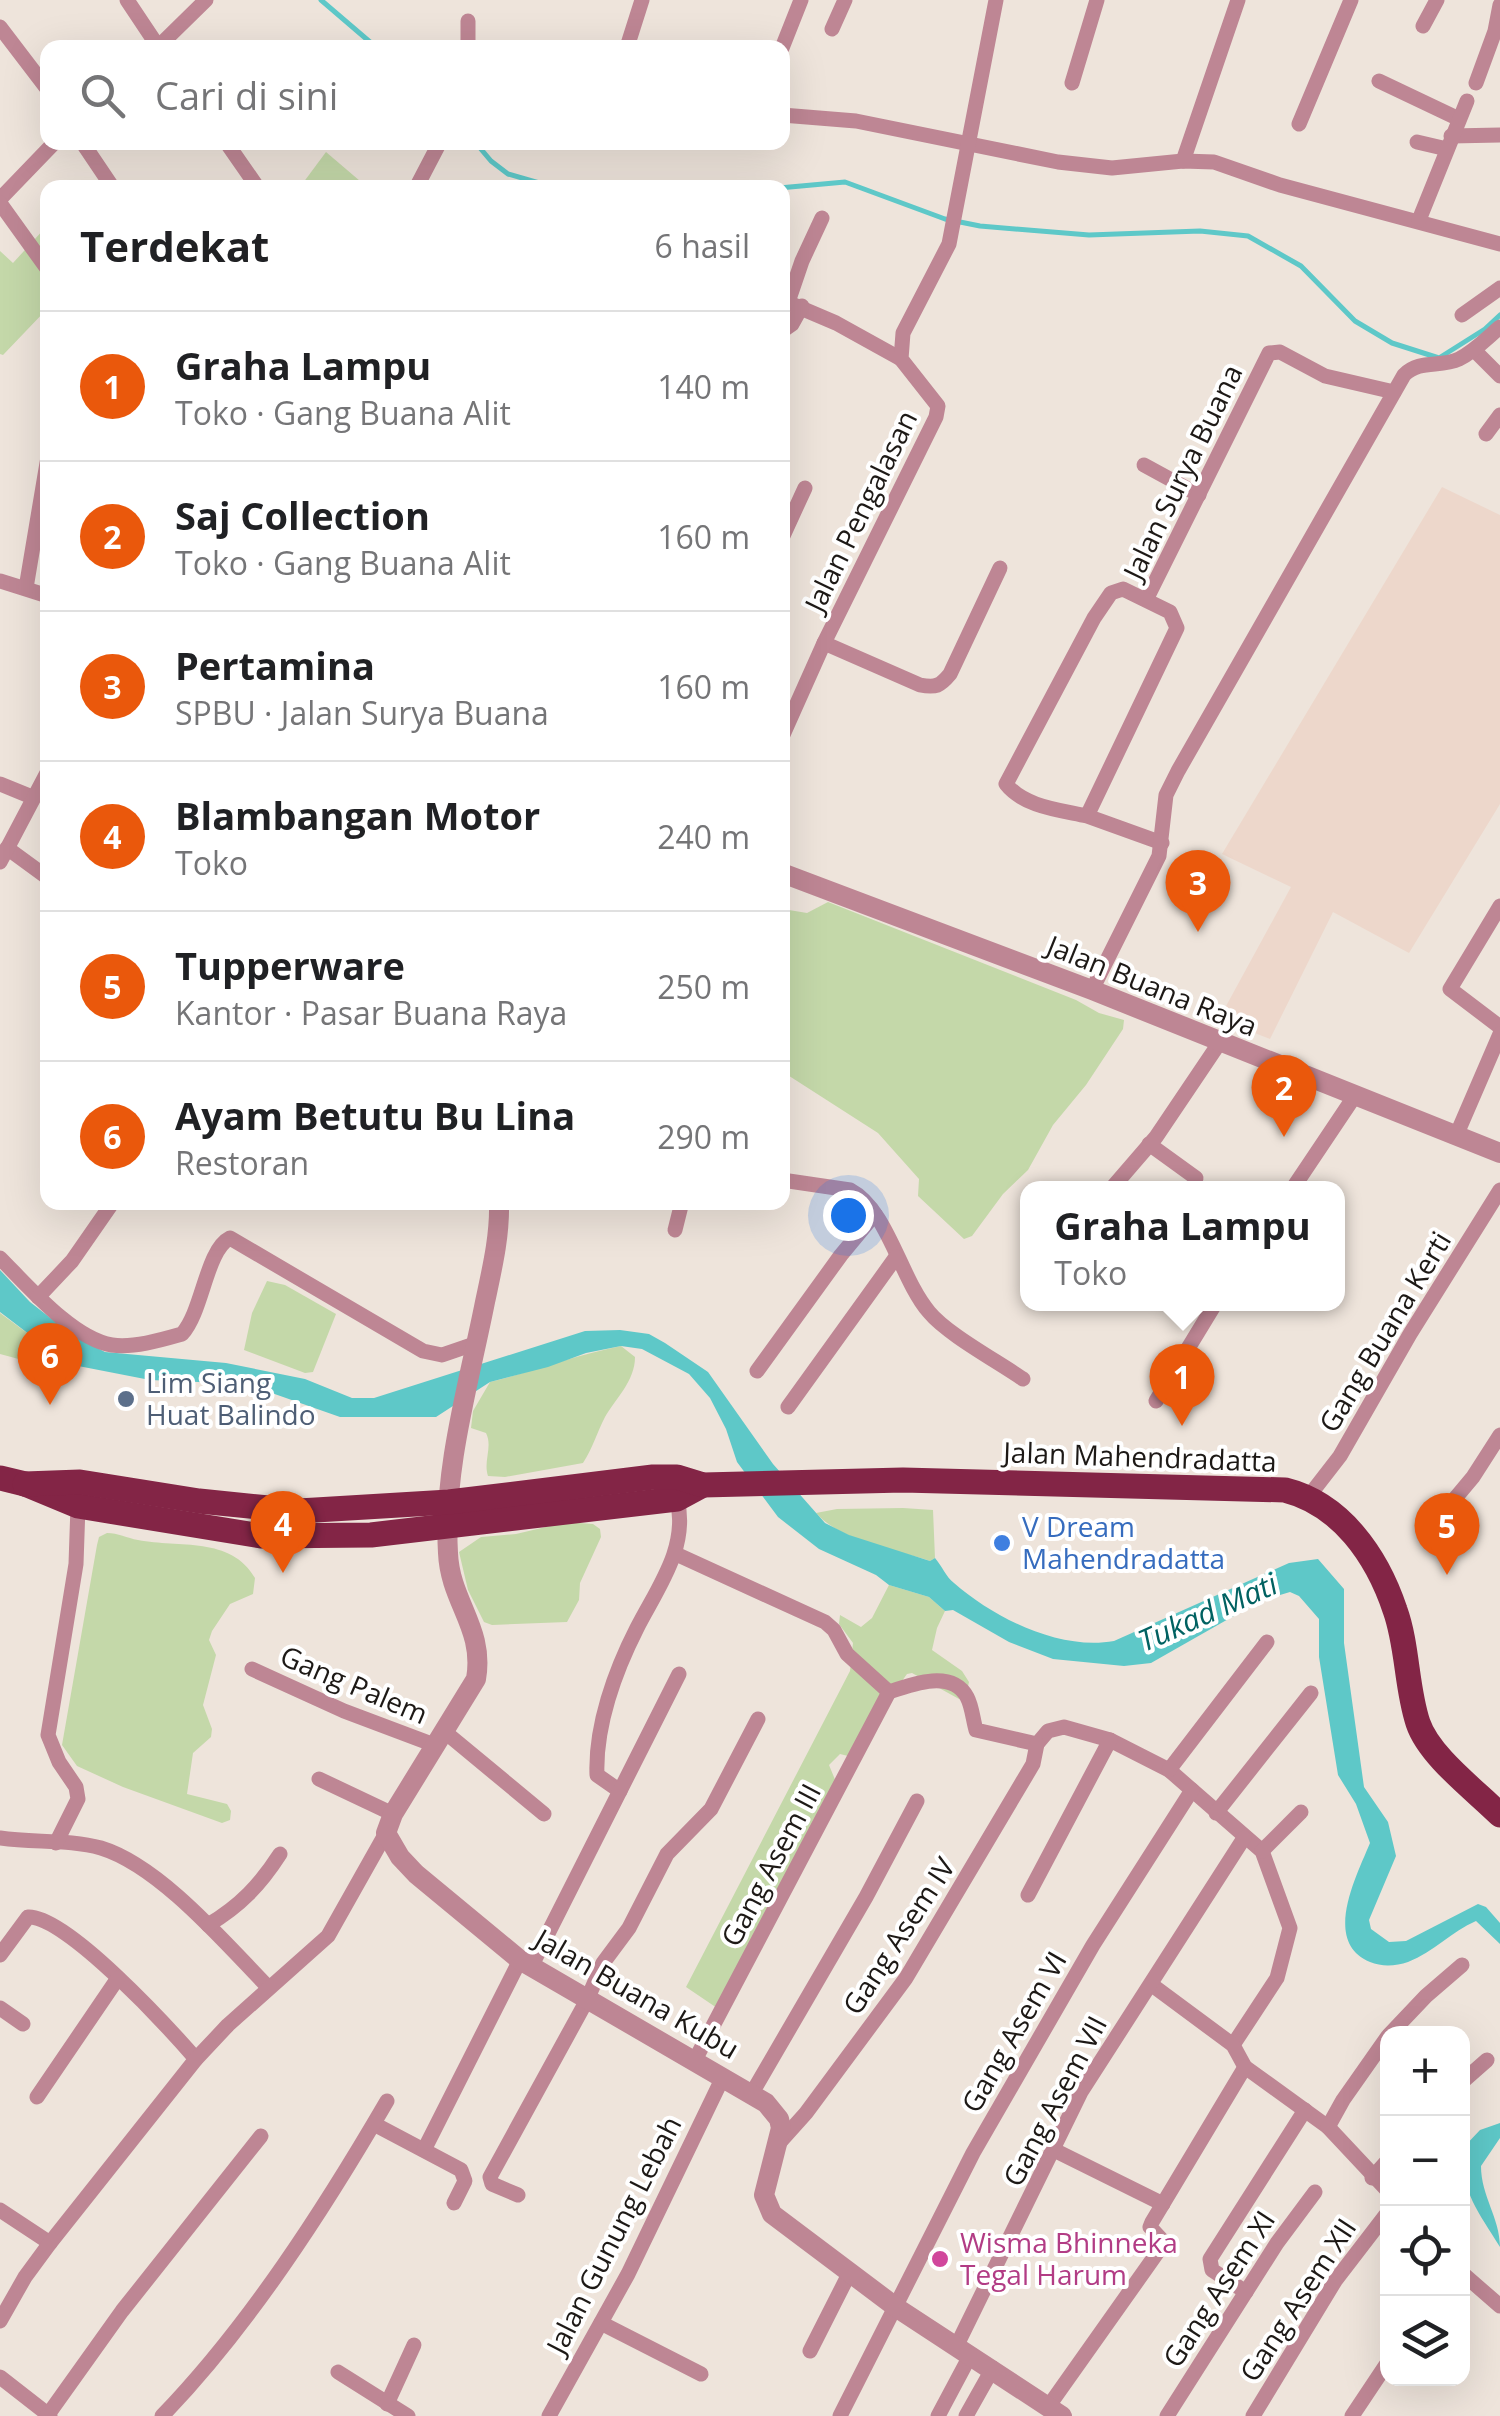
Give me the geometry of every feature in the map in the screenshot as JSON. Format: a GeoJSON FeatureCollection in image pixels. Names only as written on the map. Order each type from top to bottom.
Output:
{"type":"FeatureCollection","features":[{"type":"Feature","properties":{"kind":"highway","name":"Jalan Mahendradatta"},"geometry":{"type":"LineString","coordinates":[[13,1481],[78,1506],[261,1536],[371,1535],[448,1515],[641,1477],[677,1477],[711,1484],[902,1480],[1285,1490],[1309,1496],[1337,1514],[1370,1556],[1396,1610],[1418,1724],[1430,1746],[1500,1815]]}},
{"type":"Feature","properties":{"kind":"highway","name":"Jalan Mahendradatta"},"geometry":{"type":"LineString","coordinates":[[13,1481],[80,1482],[199,1501],[299,1510],[448,1515],[677,1499],[711,1484]]}},
{"type":"Feature","properties":{"kind":"street"},"geometry":{"type":"LineString","coordinates":[[127,0],[153,40]]}},
{"type":"Feature","properties":{"kind":"street"},"geometry":{"type":"LineString","coordinates":[[165,40],[206,0]]}},
{"type":"Feature","properties":{"kind":"street"},"geometry":{"type":"LineString","coordinates":[[629,40],[642,0]]}},
{"type":"Feature","properties":{"kind":"street"},"geometry":{"type":"LineString","coordinates":[[785,40],[801,0]]}},
{"type":"Feature","properties":{"kind":"street"},"geometry":{"type":"LineString","coordinates":[[832,29],[845,0]]}},
{"type":"Feature","properties":{"kind":"street"},"geometry":{"type":"LineString","coordinates":[[822,218],[802,261],[791,302],[902,360],[903,334],[949,244],[996,0]]}},
{"type":"Feature","properties":{"kind":"street"},"geometry":{"type":"LineString","coordinates":[[1072,83],[1097,0]]}},
{"type":"Feature","properties":{"kind":"street"},"geometry":{"type":"LineString","coordinates":[[1183,161],[1204,90],[1238,0]]}},
{"type":"Feature","properties":{"kind":"street"},"geometry":{"type":"LineString","coordinates":[[1300,124],[1350,0]]}},
{"type":"Feature","properties":{"kind":"street"},"geometry":{"type":"LineString","coordinates":[[1423,26],[1437,0]]}},
{"type":"Feature","properties":{"kind":"street"},"geometry":{"type":"LineString","coordinates":[[1476,83],[1500,5]]}},
{"type":"Feature","properties":{"kind":"street"},"geometry":{"type":"LineString","coordinates":[[468,21],[468,40]]}},
{"type":"Feature","properties":{"kind":"street"},"geometry":{"type":"LineString","coordinates":[[0,28],[40,80]]}},
{"type":"Feature","properties":{"kind":"street"},"geometry":{"type":"LineString","coordinates":[[1379,82],[1458,118]]}},
{"type":"Feature","properties":{"kind":"street"},"geometry":{"type":"LineString","coordinates":[[1419,220],[1467,101]]}},
{"type":"Feature","properties":{"kind":"street"},"geometry":{"type":"LineString","coordinates":[[790,116],[856,121],[1058,162],[1112,168],[1214,162],[1280,185],[1500,244]]}},
{"type":"Feature","properties":{"kind":"street"},"geometry":{"type":"LineString","coordinates":[[1417,142],[1500,135]]}},
{"type":"Feature","properties":{"kind":"street"},"geometry":{"type":"LineString","coordinates":[[40,258],[0,201],[48,150]]}},
{"type":"Feature","properties":{"kind":"street"},"geometry":{"type":"LineString","coordinates":[[87,150],[107,180]]}},
{"type":"Feature","properties":{"kind":"street"},"geometry":{"type":"LineString","coordinates":[[232,150],[252,180]]}},
{"type":"Feature","properties":{"kind":"street"},"geometry":{"type":"LineString","coordinates":[[420,180],[436,150]]}},
{"type":"Feature","properties":{"kind":"street"},"geometry":{"type":"LineString","coordinates":[[1462,315],[1500,288]]}},
{"type":"Feature","properties":{"kind":"street"},"geometry":{"type":"LineString","coordinates":[[1092,990],[1150,876],[1162,843],[1166,795],[1178,771],[1404,375],[1416,365],[1447,363],[1474,350],[1500,327]]}},
{"type":"Feature","properties":{"kind":"street","name":"Jalan Surya Buana"},"geometry":{"type":"LineString","coordinates":[[1088,816],[1177,628],[1170,612],[1147,598],[1266,358],[1274,350],[1325,376],[1394,392]]}},
{"type":"Feature","properties":{"kind":"street"},"geometry":{"type":"LineString","coordinates":[[1474,350],[1500,376]]}},
{"type":"Feature","properties":{"kind":"street","name":"Jalan Pengalasan"},"geometry":{"type":"LineString","coordinates":[[790,718],[936,417],[938,406],[902,360]]}},
{"type":"Feature","properties":{"kind":"street"},"geometry":{"type":"LineString","coordinates":[[1486,434],[1500,415]]}},
{"type":"Feature","properties":{"kind":"street"},"geometry":{"type":"LineString","coordinates":[[1144,465],[1199,494]]}},
{"type":"Feature","properties":{"kind":"street"},"geometry":{"type":"LineString","coordinates":[[790,521],[805,488]]}},
{"type":"Feature","properties":{"kind":"street"},"geometry":{"type":"LineString","coordinates":[[26,588],[40,505]]}},
{"type":"Feature","properties":{"kind":"street","name":"Jalan Pengalasan"},"geometry":{"type":"LineString","coordinates":[[824,643],[934,688],[950,674],[1000,568]]}},
{"type":"Feature","properties":{"kind":"street"},"geometry":{"type":"LineString","coordinates":[[0,582],[40,593]]}},
{"type":"Feature","properties":{"kind":"street"},"geometry":{"type":"LineString","coordinates":[[1147,598],[1122,589],[1111,593],[1008,774],[1006,784],[1014,794],[1040,805],[1088,816],[1162,843]]}},
{"type":"Feature","properties":{"kind":"street"},"geometry":{"type":"LineString","coordinates":[[0,784],[32,797]]}},
{"type":"Feature","properties":{"kind":"street"},"geometry":{"type":"LineString","coordinates":[[40,784],[4,855],[40,874]]}},
{"type":"Feature","properties":{"kind":"street","name":"Jalan Buana Raya"},"geometry":{"type":"LineString","coordinates":[[790,877],[1092,990],[1500,1153]]}},
{"type":"Feature","properties":{"kind":"street"},"geometry":{"type":"LineString","coordinates":[[1456,1136],[1500,1030],[1450,989],[1500,906]]}},
{"type":"Feature","properties":{"kind":"street"},"geometry":{"type":"LineString","coordinates":[[1118,1181],[1149,1144],[1220,1042]]}},
{"type":"Feature","properties":{"kind":"street"},"geometry":{"type":"LineString","coordinates":[[1299,1181],[1354,1096]]}},
{"type":"Feature","properties":{"kind":"street"},"geometry":{"type":"LineString","coordinates":[[1149,1144],[1196,1178]]}},
{"type":"Feature","properties":{"kind":"street"},"geometry":{"type":"LineString","coordinates":[[790,1181],[850,1190],[859,1195],[875,1214],[910,1286],[931,1316],[1023,1379]]}},
{"type":"Feature","properties":{"kind":"street","name":"Gang Buana Kerti"},"geometry":{"type":"LineString","coordinates":[[1309,1496],[1340,1456],[1500,1190]]}},
{"type":"Feature","properties":{"kind":"street"},"geometry":{"type":"LineString","coordinates":[[38,1297],[72,1261],[107,1210]]}},
{"type":"Feature","properties":{"kind":"street"},"geometry":{"type":"LineString","coordinates":[[0,2321],[50,2242],[196,2060],[268,1988],[328,1936],[410,1782],[476,1679],[477,1642],[452,1582],[448,1515],[495,1251],[498,1210]]}},
{"type":"Feature","properties":{"kind":"street"},"geometry":{"type":"LineString","coordinates":[[675,1230],[680,1210]]}},
{"type":"Feature","properties":{"kind":"street"},"geometry":{"type":"LineString","coordinates":[[756,1370],[875,1214]]}},
{"type":"Feature","properties":{"kind":"street"},"geometry":{"type":"LineString","coordinates":[[0,1258],[38,1297],[85,1334],[110,1345],[182,1334],[198,1308],[218,1248],[230,1238],[432,1355],[476,1348]]}},
{"type":"Feature","properties":{"kind":"street"},"geometry":{"type":"LineString","coordinates":[[788,1407],[896,1257]]}},
{"type":"Feature","properties":{"kind":"street"},"geometry":{"type":"LineString","coordinates":[[1156,1401],[1211,1311]]}},
{"type":"Feature","properties":{"kind":"street"},"geometry":{"type":"LineString","coordinates":[[1437,1520],[1473,1478],[1500,1435]]}},
{"type":"Feature","properties":{"kind":"street"},"geometry":{"type":"LineString","coordinates":[[620,1791],[598,1778],[596,1770],[610,1696],[637,1629],[676,1554],[681,1513],[677,1499]]}},
{"type":"Feature","properties":{"kind":"street"},"geometry":{"type":"LineString","coordinates":[[56,1843],[78,1799],[76,1787],[59,1762],[48,1734],[76,1564],[78,1506]]}},
{"type":"Feature","properties":{"kind":"street"},"geometry":{"type":"LineString","coordinates":[[676,1554],[825,1622],[834,1630],[846,1654],[890,1692],[923,1680],[950,1683],[966,1694],[976,1730],[1037,1744],[1048,1732],[1064,1727],[1110,1740],[1169,1770],[1262,1851],[1290,1928],[1277,1978],[1232,2045]]}},
{"type":"Feature","properties":{"kind":"street"},"geometry":{"type":"LineString","coordinates":[[1169,1770],[1267,1642]]}},
{"type":"Feature","properties":{"kind":"street","name":"Gang Palem"},"geometry":{"type":"LineString","coordinates":[[252,1669],[344,1711],[441,1739],[544,1814]]}},
{"type":"Feature","properties":{"kind":"street"},"geometry":{"type":"LineString","coordinates":[[424,2150],[620,1791],[679,1674]]}},
{"type":"Feature","properties":{"kind":"street","name":"Gang Asem III"},"geometry":{"type":"LineString","coordinates":[[695,2060],[890,1692]]}},
{"type":"Feature","properties":{"kind":"street"},"geometry":{"type":"LineString","coordinates":[[1216,1812],[1311,1693]]}},
{"type":"Feature","properties":{"kind":"street"},"geometry":{"type":"LineString","coordinates":[[518,2195],[492,2184],[490,2177],[603,1963],[629,1928],[667,1854],[711,1810],[758,1719]]}},
{"type":"Feature","properties":{"kind":"street"},"geometry":{"type":"LineString","coordinates":[[1028,1895],[1110,1740]]}},
{"type":"Feature","properties":{"kind":"street","name":"Gang Asem IV"},"geometry":{"type":"LineString","coordinates":[[780,2142],[806,2114],[906,1978],[1033,1764],[1037,1744]]}},
{"type":"Feature","properties":{"kind":"street"},"geometry":{"type":"LineString","coordinates":[[319,1780],[390,1824]]}},
{"type":"Feature","properties":{"kind":"street","name":"Gang Asem VI"},"geometry":{"type":"LineString","coordinates":[[840,2416],[972,2153],[1084,1960],[1192,1790]]}},
{"type":"Feature","properties":{"kind":"street"},"geometry":{"type":"LineString","coordinates":[[752,2093],[866,1897],[916,1801]]}},
{"type":"Feature","properties":{"kind":"street"},"geometry":{"type":"LineString","coordinates":[[1262,1851],[1301,1812]]}},
{"type":"Feature","properties":{"kind":"street","name":"Jalan Buana Kubu"},"geometry":{"type":"LineString","coordinates":[[390,1824],[400,1857],[416,1874],[526,1964],[766,2102],[779,2119],[780,2142]]}},
{"type":"Feature","properties":{"kind":"street"},"geometry":{"type":"LineString","coordinates":[[0,1838],[102,1848],[125,1859],[208,1925],[268,1988]]}},
{"type":"Feature","properties":{"kind":"street","name":"Gang Asem VII"},"geometry":{"type":"LineString","coordinates":[[938,2416],[1054,2150],[1108,2046],[1152,1985],[1244,1838]]}},
{"type":"Feature","properties":{"kind":"street"},"geometry":{"type":"LineString","coordinates":[[208,1925],[241,1904],[280,1854]]}},
{"type":"Feature","properties":{"kind":"street"},"geometry":{"type":"LineString","coordinates":[[0,1955],[23,1921],[33,1916],[46,1920],[118,1978],[196,2060]]}},
{"type":"Feature","properties":{"kind":"street"},"geometry":{"type":"LineString","coordinates":[[1398,2026],[1462,1965]]}},
{"type":"Feature","properties":{"kind":"street"},"geometry":{"type":"LineString","coordinates":[[36,2097],[118,1978]]}},
{"type":"Feature","properties":{"kind":"street"},"geometry":{"type":"LineString","coordinates":[[1152,1985],[1232,2045],[1245,2066],[1328,2127],[1380,2184]]}},
{"type":"Feature","properties":{"kind":"street"},"geometry":{"type":"LineString","coordinates":[[0,2008],[23,2024]]}},
{"type":"Feature","properties":{"kind":"street"},"geometry":{"type":"LineString","coordinates":[[1328,2127],[1380,2048]]}},
{"type":"Feature","properties":{"kind":"street"},"geometry":{"type":"LineString","coordinates":[[1470,2075],[1488,2060]]}},
{"type":"Feature","properties":{"kind":"street"},"geometry":{"type":"LineString","coordinates":[[780,2142],[765,2188],[772,2214],[897,2308],[1055,2411],[1152,2261],[1162,2240],[1150,2227],[1245,2066]]}},
{"type":"Feature","properties":{"kind":"street","name":"Jalan Gunung Lebah"},"geometry":{"type":"LineString","coordinates":[[549,2416],[628,2274],[723,2076]]}},
{"type":"Feature","properties":{"kind":"street"},"geometry":{"type":"LineString","coordinates":[[162,2416],[192,2386],[278,2272],[388,2101]]}},
{"type":"Feature","properties":{"kind":"street"},"geometry":{"type":"LineString","coordinates":[[1246,2292],[1212,2270],[1210,2259],[1306,2110]]}},
{"type":"Feature","properties":{"kind":"street"},"geometry":{"type":"LineString","coordinates":[[374,2124],[464,2175],[454,2203]]}},
{"type":"Feature","properties":{"kind":"street"},"geometry":{"type":"LineString","coordinates":[[0,2378],[49,2415],[174,2244],[261,2136]]}},
{"type":"Feature","properties":{"kind":"street"},"geometry":{"type":"LineString","coordinates":[[1054,2150],[1162,2204]]}},
{"type":"Feature","properties":{"kind":"street"},"geometry":{"type":"LineString","coordinates":[[1372,2178],[1380,2169]]}},
{"type":"Feature","properties":{"kind":"street","name":"Gang Asem XI"},"geometry":{"type":"LineString","coordinates":[[1166,2416],[1314,2192]]}},
{"type":"Feature","properties":{"kind":"street"},"geometry":{"type":"LineString","coordinates":[[0,2210],[50,2242]]}},
{"type":"Feature","properties":{"kind":"street","name":"Gang Asem XII"},"geometry":{"type":"LineString","coordinates":[[1253,2416],[1335,2281],[1380,2222]]}},
{"type":"Feature","properties":{"kind":"street"},"geometry":{"type":"LineString","coordinates":[[810,2351],[849,2274]]}},
{"type":"Feature","properties":{"kind":"street"},"geometry":{"type":"LineString","coordinates":[[1470,2280],[1500,2306]]}},
{"type":"Feature","properties":{"kind":"street"},"geometry":{"type":"LineString","coordinates":[[601,2323],[701,2374]]}},
{"type":"Feature","properties":{"kind":"street"},"geometry":{"type":"LineString","coordinates":[[387,2404],[414,2345]]}},
{"type":"Feature","properties":{"kind":"street"},"geometry":{"type":"LineString","coordinates":[[966,2416],[993,2368]]}},
{"type":"Feature","properties":{"kind":"street"},"geometry":{"type":"LineString","coordinates":[[338,2372],[408,2416]]}},
{"type":"Feature","properties":{"kind":"street"},"geometry":{"type":"LineString","coordinates":[[1352,2416],[1380,2374]]}},
{"type":"Feature","properties":{"kind":"shaded area"},"geometry":{"type":"Polygon","coordinates":[[[1442,487],[1500,515],[1500,804],[1409,953],[1333,912],[1270,1039],[1219,1019],[1291,887],[1222,854],[1442,487]]]}},
{"type":"Feature","properties":{"kind":"green space"},"geometry":{"type":"Polygon","coordinates":[[[326,152],[359,180],[305,180],[326,152]]]}},
{"type":"Feature","properties":{"kind":"green space"},"geometry":{"type":"Polygon","coordinates":[[[40,233],[40,316],[3,355],[0,251],[13,263],[40,233]]]}},
{"type":"Feature","properties":{"kind":"green space"},"geometry":{"type":"Polygon","coordinates":[[[828,902],[1124,1020],[1123,1029],[1086,1085],[1053,1125],[1028,1170],[1003,1194],[972,1236],[964,1239],[918,1196],[919,1179],[878,1133],[790,1076],[790,910],[807,913],[828,902]]]}},
{"type":"Feature","properties":{"kind":"green space"},"geometry":{"type":"Polygon","coordinates":[[[267,1281],[285,1285],[336,1314],[313,1372],[305,1373],[244,1350],[252,1313],[267,1281]]]}},
{"type":"Feature","properties":{"kind":"green space"},"geometry":{"type":"Polygon","coordinates":[[[0,1313],[65,1361],[68,1364],[63,1371],[0,1354],[0,1313]]]}},
{"type":"Feature","properties":{"kind":"green space"},"geometry":{"type":"Polygon","coordinates":[[[621,1346],[635,1357],[632,1374],[583,1463],[505,1477],[488,1476],[488,1438],[486,1433],[471,1428],[473,1411],[490,1382],[621,1346]]]}},
{"type":"Feature","properties":{"kind":"green space"},"geometry":{"type":"Polygon","coordinates":[[[837,1509],[933,1510],[935,1558],[930,1561],[854,1538],[816,1513],[837,1509]]]}},
{"type":"Feature","properties":{"kind":"green space"},"geometry":{"type":"Polygon","coordinates":[[[567,1522],[593,1524],[600,1529],[601,1537],[567,1622],[484,1622],[468,1590],[459,1552],[481,1537],[516,1534],[567,1522]]]}},
{"type":"Feature","properties":{"kind":"green space"},"geometry":{"type":"Polygon","coordinates":[[[107,1533],[218,1550],[232,1555],[255,1578],[253,1594],[230,1604],[209,1640],[216,1655],[203,1705],[211,1737],[193,1753],[187,1794],[227,1804],[230,1820],[222,1823],[123,1787],[77,1766],[62,1745],[97,1545],[99,1537],[107,1533]]]}},
{"type":"Feature","properties":{"kind":"green space"},"geometry":{"type":"Polygon","coordinates":[[[889,1585],[929,1597],[945,1611],[932,1650],[962,1671],[969,1682],[966,1695],[959,1699],[912,1673],[907,1674],[848,1756],[840,1754],[829,1765],[836,1782],[717,2008],[686,1987],[850,1671],[853,1643],[839,1624],[840,1615],[861,1627],[872,1618],[889,1585]]]}},
{"type":"Feature","properties":{"kind":"water","name":"Tukad Mati"},"geometry":{"type":"Polygon","coordinates":[[[0,1270],[30,1302],[71,1334],[105,1352],[226,1363],[305,1379],[352,1398],[374,1398],[585,1331],[649,1334],[708,1372],[773,1464],[825,1523],[849,1535],[930,1561],[935,1558],[951,1581],[988,1608],[1029,1629],[1072,1641],[1114,1641],[1289,1563],[1318,1559],[1344,1589],[1344,1643],[1364,1787],[1388,1822],[1396,1856],[1369,1920],[1371,1929],[1389,1942],[1406,1941],[1478,1904],[1500,1923],[1500,1944],[1476,1921],[1417,1958],[1384,1965],[1356,1953],[1348,1940],[1345,1925],[1351,1890],[1370,1843],[1356,1804],[1338,1775],[1319,1657],[1319,1619],[1299,1596],[1290,1592],[1260,1601],[1151,1663],[1124,1666],[1053,1659],[1009,1642],[953,1610],[945,1611],[929,1597],[889,1585],[819,1549],[778,1517],[737,1462],[710,1398],[689,1374],[642,1349],[621,1346],[586,1353],[490,1382],[436,1417],[340,1417],[246,1384],[150,1380],[68,1364],[0,1312],[0,1270]]]}},
{"type":"Feature","properties":{"kind":"water"},"geometry":{"type":"Polygon","coordinates":[[[1500,2123],[1500,2138],[1481,2166],[1500,2247],[1470,2194],[1470,2141],[1480,2130],[1500,2123]]]}},
{"type":"Feature","properties":{"kind":"waterway"},"geometry":{"type":"LineString","coordinates":[[321,0],[368,40]]}},
{"type":"Feature","properties":{"kind":"waterway"},"geometry":{"type":"LineString","coordinates":[[482,150],[508,174],[529,180]]}},
{"type":"Feature","properties":{"kind":"waterway"},"geometry":{"type":"LineString","coordinates":[[790,187],[845,182],[945,219],[980,226],[1089,235],[1200,231],[1248,236],[1301,266],[1355,321],[1392,343],[1439,358],[1500,315]]}},
{"type":"Feature","properties":{"kind":"place","name":"Pertamina"},"geometry":{"type":"Point","coordinates":[1198,932]}},
{"type":"Feature","properties":{"kind":"place","name":"Saj Collection"},"geometry":{"type":"Point","coordinates":[1284,1137]}},
{"type":"Feature","properties":{"kind":"place","name":"Lim Siang Huat Balindo"},"geometry":{"type":"Point","coordinates":[126,1399]}},
{"type":"Feature","properties":{"kind":"place","name":"Ayam Betutu Bu Lina"},"geometry":{"type":"Point","coordinates":[50,1405]}},
{"type":"Feature","properties":{"kind":"place","name":"Graha Lampu"},"geometry":{"type":"Point","coordinates":[1182,1426]}},
{"type":"Feature","properties":{"kind":"place","name":"V Dream Mahendradatta"},"geometry":{"type":"Point","coordinates":[1002,1543]}},
{"type":"Feature","properties":{"kind":"place","name":"Blambangan Motor"},"geometry":{"type":"Point","coordinates":[283,1573]}},
{"type":"Feature","properties":{"kind":"place","name":"Tupperware"},"geometry":{"type":"Point","coordinates":[1447,1575]}},
{"type":"Feature","properties":{"kind":"place","name":"Wisma Bhinneka Tegal Harum"},"geometry":{"type":"Point","coordinates":[940,2259]}}]}
